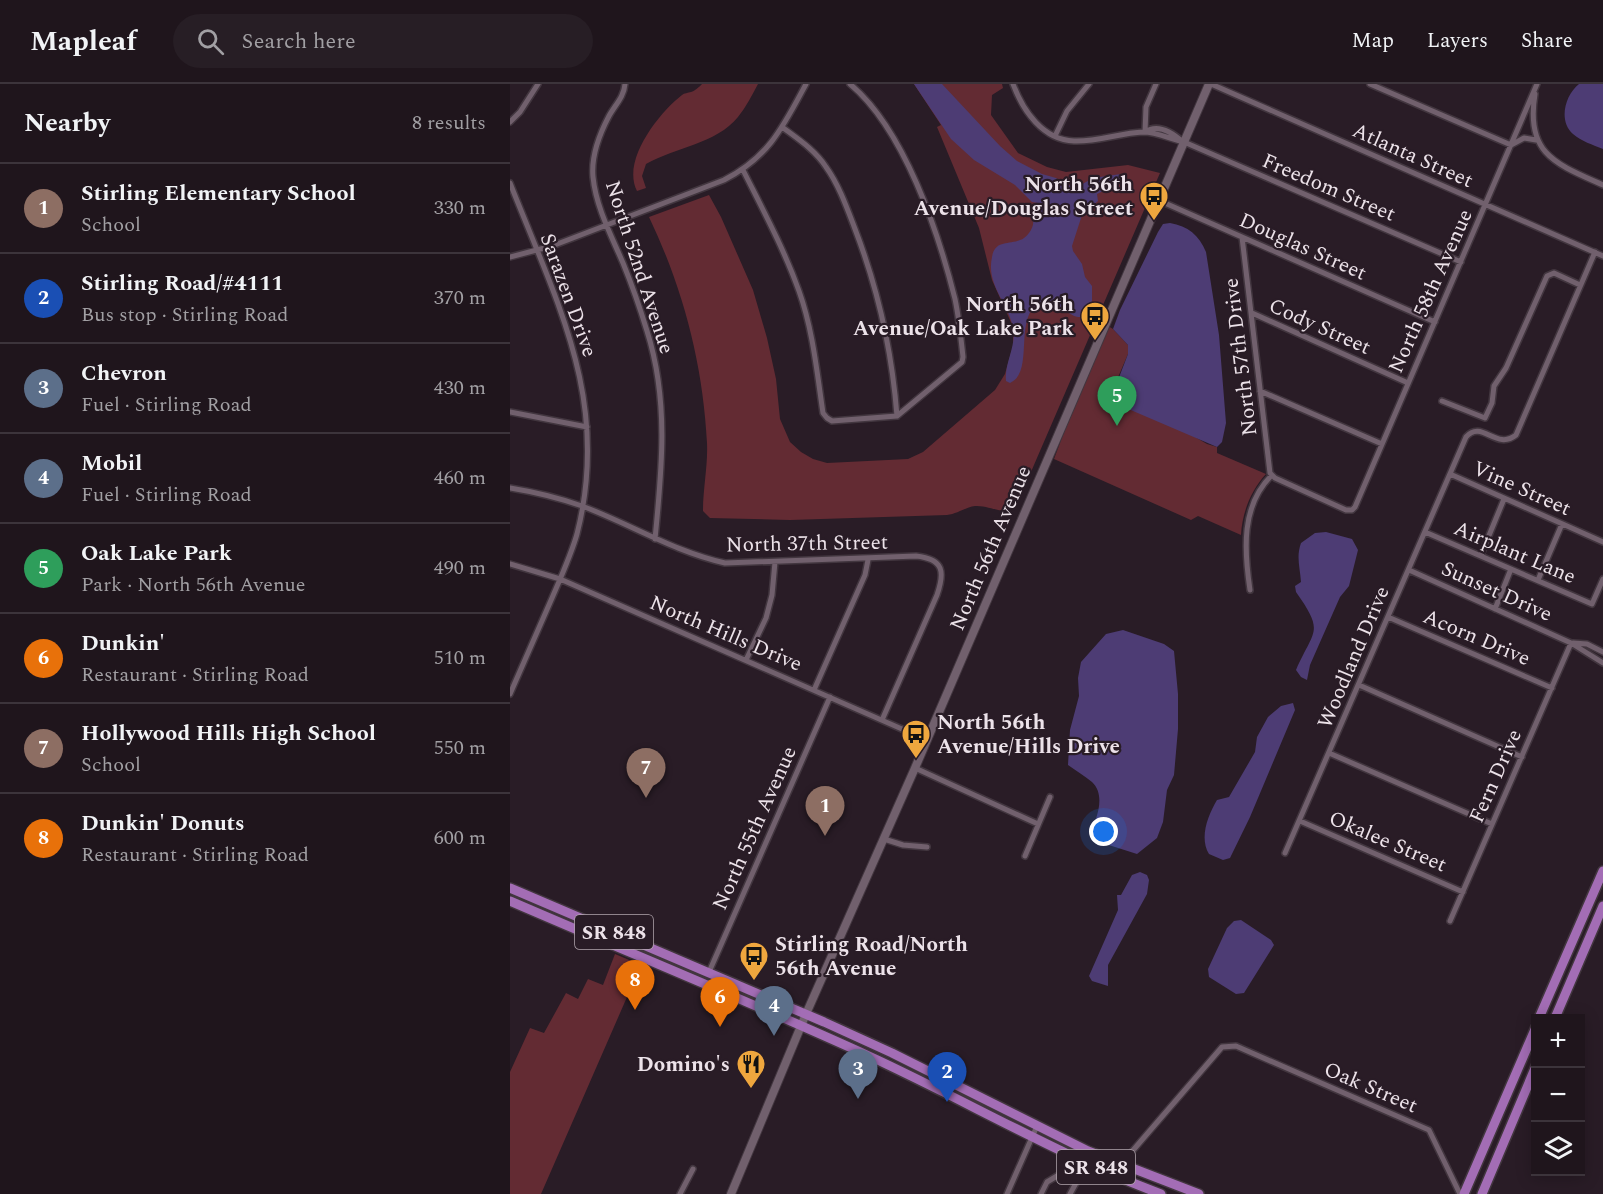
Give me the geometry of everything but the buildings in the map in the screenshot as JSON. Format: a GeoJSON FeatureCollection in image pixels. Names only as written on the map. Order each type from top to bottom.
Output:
{"type":"FeatureCollection","features":[{"type":"Feature","properties":{"kind":"main road"},"geometry":{"type":"LineString","coordinates":[[1541,1014],[1603,871]]}},
{"type":"Feature","properties":{"kind":"main road","name":"SR 848"},"geometry":{"type":"LineString","coordinates":[[510,888],[806,1014],[892,1053],[1037,1126],[1124,1166],[1199,1194]]}},
{"type":"Feature","properties":{"kind":"main road","name":"SR 848"},"geometry":{"type":"LineString","coordinates":[[510,902],[801,1025],[871,1057],[1032,1138],[1161,1194]]}},
{"type":"Feature","properties":{"kind":"main road"},"geometry":{"type":"LineString","coordinates":[[1557,1014],[1603,906]]}},
{"type":"Feature","properties":{"kind":"main road"},"geometry":{"type":"LineString","coordinates":[[1562,966],[1565,980],[1570,981]]}},
{"type":"Feature","properties":{"kind":"main road"},"geometry":{"type":"LineString","coordinates":[[687,978],[709,972]]}},
{"type":"Feature","properties":{"kind":"main road"},"geometry":{"type":"LineString","coordinates":[[1462,1194],[1531,1038]]}},
{"type":"Feature","properties":{"kind":"main road"},"geometry":{"type":"LineString","coordinates":[[1482,1194],[1535,1068]]}},
{"type":"Feature","properties":{"kind":"main road"},"geometry":{"type":"LineString","coordinates":[[1510,1086],[1511,1098],[1518,1108]]}},
{"type":"Feature","properties":{"kind":"street"},"geometry":{"type":"LineString","coordinates":[[510,122],[520,112],[538,84]]}},
{"type":"Feature","properties":{"kind":"street","name":"North 52nd Avenue"},"geometry":{"type":"LineString","coordinates":[[625,84],[621,99],[610,115],[598,141],[593,160],[593,177],[597,199],[606,225],[624,265],[648,333],[659,380],[663,432],[655,539]]}},
{"type":"Feature","properties":{"kind":"street"},"geometry":{"type":"LineString","coordinates":[[510,257],[536,251],[606,225],[724,180],[743,170],[764,152],[782,127],[806,84]]}},
{"type":"Feature","properties":{"kind":"street"},"geometry":{"type":"LineString","coordinates":[[743,170],[783,248],[800,294],[813,350],[823,413],[826,418],[832,421],[897,416],[962,362],[955,301],[942,254],[921,197],[893,136],[877,111],[850,84]]}},
{"type":"Feature","properties":{"kind":"street"},"geometry":{"type":"LineString","coordinates":[[1013,84],[1019,99],[1033,120],[1055,136],[1067,111],[1089,84]]}},
{"type":"Feature","properties":{"kind":"street"},"geometry":{"type":"LineString","coordinates":[[1145,132],[1146,107],[1156,84]]}},
{"type":"Feature","properties":{"kind":"street","name":"North 56th Avenue"},"geometry":{"type":"LineString","coordinates":[[731,1194],[801,1025],[915,768],[1158,200],[1210,84]]}},
{"type":"Feature","properties":{"kind":"street","name":"Atlanta Street"},"geometry":{"type":"LineString","coordinates":[[1210,84],[1603,256]]}},
{"type":"Feature","properties":{"kind":"street"},"geometry":{"type":"LineString","coordinates":[[1370,84],[1511,145],[1524,138],[1536,140]]}},
{"type":"Feature","properties":{"kind":"street"},"geometry":{"type":"LineString","coordinates":[[1537,84],[1532,110],[1536,140],[1563,168],[1603,185]]}},
{"type":"Feature","properties":{"kind":"street","name":"North 58th Avenue"},"geometry":{"type":"LineString","coordinates":[[1271,474],[1346,510],[1352,510],[1355,507],[1537,84]]}},
{"type":"Feature","properties":{"kind":"street"},"geometry":{"type":"LineString","coordinates":[[782,127],[808,146],[827,167],[846,203],[880,306],[894,384],[897,416]]}},
{"type":"Feature","properties":{"kind":"street","name":"Freedom Street"},"geometry":{"type":"LineString","coordinates":[[1055,136],[1077,141],[1161,132],[1461,262]]}},
{"type":"Feature","properties":{"kind":"street","name":"Sarazen Drive"},"geometry":{"type":"LineString","coordinates":[[510,183],[566,324],[577,358],[584,390],[587,427],[587,479],[576,536],[560,579],[510,694]]}},
{"type":"Feature","properties":{"kind":"street","name":"Douglas Street"},"geometry":{"type":"LineString","coordinates":[[1158,200],[1435,322]]}},
{"type":"Feature","properties":{"kind":"street","name":"North 57th Drive"},"geometry":{"type":"LineString","coordinates":[[1242,237],[1271,474]]}},
{"type":"Feature","properties":{"kind":"street"},"geometry":{"type":"LineString","coordinates":[[1442,401],[1485,418],[1492,403],[1494,386],[1506,368],[1547,276],[1554,273],[1580,285],[1595,252]]}},
{"type":"Feature","properties":{"kind":"street","name":"Vine Street"},"geometry":{"type":"LineString","coordinates":[[1580,285],[1516,435],[1510,440],[1501,440],[1478,430],[1471,432],[1450,474],[1603,542]]}},
{"type":"Feature","properties":{"kind":"street","name":"Cody Street"},"geometry":{"type":"LineString","coordinates":[[1252,313],[1408,383]]}},
{"type":"Feature","properties":{"kind":"street"},"geometry":{"type":"LineString","coordinates":[[1260,391],[1382,444]]}},
{"type":"Feature","properties":{"kind":"street"},"geometry":{"type":"LineString","coordinates":[[510,412],[587,427]]}},
{"type":"Feature","properties":{"kind":"street"},"geometry":{"type":"LineString","coordinates":[[1250,590],[1246,527],[1260,487],[1271,474]]}},
{"type":"Feature","properties":{"kind":"street","name":"Woodland Drive"},"geometry":{"type":"LineString","coordinates":[[1285,853],[1450,474]]}},
{"type":"Feature","properties":{"kind":"street","name":"North 37th Street"},"geometry":{"type":"LineString","coordinates":[[510,488],[536,492],[583,507],[655,539],[704,558],[725,563],[868,560],[916,556],[928,558],[937,563],[942,570],[943,579],[938,595],[882,720]]}},
{"type":"Feature","properties":{"kind":"street"},"geometry":{"type":"LineString","coordinates":[[1481,555],[1504,499]]}},
{"type":"Feature","properties":{"kind":"street"},"geometry":{"type":"LineString","coordinates":[[1538,580],[1562,524]]}},
{"type":"Feature","properties":{"kind":"street","name":"Airplant Lane"},"geometry":{"type":"LineString","coordinates":[[1425,532],[1592,604],[1603,579]]}},
{"type":"Feature","properties":{"kind":"street"},"geometry":{"type":"LineString","coordinates":[[814,690],[865,574],[868,560]]}},
{"type":"Feature","properties":{"kind":"street"},"geometry":{"type":"LineString","coordinates":[[746,660],[766,618],[772,595],[775,562]]}},
{"type":"Feature","properties":{"kind":"street","name":"North Hills Drive"},"geometry":{"type":"LineString","coordinates":[[510,564],[560,579],[927,740]]}},
{"type":"Feature","properties":{"kind":"street"},"geometry":{"type":"LineString","coordinates":[[1495,609],[1511,569]]}},
{"type":"Feature","properties":{"kind":"street","name":"Sunset Drive"},"geometry":{"type":"LineString","coordinates":[[1408,570],[1571,643],[1603,663]]}},
{"type":"Feature","properties":{"kind":"street","name":"Acorn Drive"},"geometry":{"type":"LineString","coordinates":[[1388,617],[1552,688]]}},
{"type":"Feature","properties":{"kind":"street","name":"Sunset Drive"},"geometry":{"type":"LineString","coordinates":[[1571,643],[1587,644],[1603,652]]}},
{"type":"Feature","properties":{"kind":"street","name":"Fern Drive"},"geometry":{"type":"LineString","coordinates":[[1449,921],[1571,643]]}},
{"type":"Feature","properties":{"kind":"street"},"geometry":{"type":"LineString","coordinates":[[1359,685],[1522,757]]}},
{"type":"Feature","properties":{"kind":"street","name":"North 55th Avenue"},"geometry":{"type":"LineString","coordinates":[[709,972],[830,697]]}},
{"type":"Feature","properties":{"kind":"street"},"geometry":{"type":"LineString","coordinates":[[1329,753],[1492,824]]}},
{"type":"Feature","properties":{"kind":"street"},"geometry":{"type":"LineString","coordinates":[[915,768],[1038,824]]}},
{"type":"Feature","properties":{"kind":"street"},"geometry":{"type":"LineString","coordinates":[[1025,856],[1050,798]]}},
{"type":"Feature","properties":{"kind":"street","name":"Okalee Street"},"geometry":{"type":"LineString","coordinates":[[1300,821],[1462,892]]}},
{"type":"Feature","properties":{"kind":"street"},"geometry":{"type":"LineString","coordinates":[[884,838],[903,845],[927,847]]}},
{"type":"Feature","properties":{"kind":"street","name":"Oak Street"},"geometry":{"type":"LineString","coordinates":[[1124,1166],[1133,1150],[1222,1047],[1236,1046],[1429,1130],[1462,1194]]}},
{"type":"Feature","properties":{"kind":"street"},"geometry":{"type":"LineString","coordinates":[[1007,1194],[1037,1126]]}},
{"type":"Feature","properties":{"kind":"street"},"geometry":{"type":"LineString","coordinates":[[1041,1194],[1047,1182],[1062,1173],[1071,1156]]}},
{"type":"Feature","properties":{"kind":"street"},"geometry":{"type":"LineString","coordinates":[[1070,1194],[1087,1163]]}},
{"type":"Feature","properties":{"kind":"street"},"geometry":{"type":"LineString","coordinates":[[680,1194],[693,1169]]}},
{"type":"Feature","properties":{"kind":"shaded area"},"geometry":{"type":"Polygon","coordinates":[[[702,84],[758,84],[741,113],[729,126],[707,139],[646,164],[642,176],[646,188],[637,191],[633,179],[634,165],[645,138],[673,103],[683,94],[694,91],[702,84]]]}},
{"type":"Feature","properties":{"kind":"shaded area"},"geometry":{"type":"Polygon","coordinates":[[[914,84],[1002,84],[1003,88],[992,95],[991,115],[1018,153],[1047,167],[1066,172],[1128,165],[1160,173],[1021,495],[1010,508],[1005,510],[975,506],[947,515],[790,520],[710,518],[703,511],[707,443],[696,355],[672,271],[649,217],[709,195],[753,290],[776,379],[780,419],[790,442],[813,459],[827,463],[908,459],[923,452],[995,390],[1005,374],[1013,346],[1013,327],[992,280],[979,228],[937,127],[941,125],[914,84]]]}},
{"type":"Feature","properties":{"kind":"shaded area"},"geometry":{"type":"Polygon","coordinates":[[[914,84],[942,84],[1017,161],[1067,185],[1079,186],[1093,178],[1121,174],[1121,182],[1097,194],[1098,201],[1082,215],[1072,246],[1082,264],[1085,277],[1092,286],[1092,301],[1086,316],[1074,316],[1057,305],[1045,301],[1031,310],[1027,320],[1021,368],[1017,377],[1010,383],[1006,381],[1006,374],[1013,341],[1013,327],[994,284],[992,257],[999,245],[1023,239],[1028,235],[1039,209],[1038,203],[1032,202],[1015,185],[974,160],[951,139],[914,84]]]}},
{"type":"Feature","properties":{"kind":"shaded area"},"geometry":{"type":"Polygon","coordinates":[[[1579,84],[1603,84],[1603,149],[1587,143],[1568,129],[1565,108],[1570,95],[1579,84]]]}},
{"type":"Feature","properties":{"kind":"shaded area"},"geometry":{"type":"Polygon","coordinates":[[[1170,223],[1192,232],[1206,252],[1219,335],[1226,423],[1222,442],[1217,447],[1119,405],[1113,393],[1128,354],[1128,345],[1113,329],[1158,232],[1163,224],[1170,223]]]}},
{"type":"Feature","properties":{"kind":"shaded area"},"geometry":{"type":"Polygon","coordinates":[[[1108,326],[1128,345],[1128,354],[1113,389],[1207,444],[1217,447],[1217,453],[1266,474],[1248,502],[1241,535],[1198,516],[1191,520],[1054,459],[1108,326]]]}},
{"type":"Feature","properties":{"kind":"shaded area"},"geometry":{"type":"Polygon","coordinates":[[[1326,532],[1352,539],[1358,550],[1349,586],[1340,597],[1310,665],[1307,680],[1301,677],[1296,670],[1314,631],[1311,616],[1296,592],[1295,586],[1301,582],[1299,553],[1301,543],[1315,533],[1326,532]]]}},
{"type":"Feature","properties":{"kind":"shaded area"},"geometry":{"type":"Polygon","coordinates":[[[1123,630],[1164,644],[1174,651],[1178,694],[1174,775],[1167,790],[1163,822],[1157,838],[1137,854],[1093,840],[1090,832],[1099,807],[1099,793],[1092,782],[1068,765],[1070,730],[1079,696],[1078,678],[1081,662],[1106,634],[1123,630]]]}},
{"type":"Feature","properties":{"kind":"shaded area"},"geometry":{"type":"Polygon","coordinates":[[[1293,703],[1295,710],[1250,817],[1230,858],[1223,860],[1209,854],[1205,834],[1208,819],[1217,800],[1229,797],[1255,752],[1257,737],[1268,717],[1281,706],[1293,703]]]}},
{"type":"Feature","properties":{"kind":"shaded area"},"geometry":{"type":"Polygon","coordinates":[[[1140,872],[1147,875],[1149,880],[1147,894],[1108,965],[1108,986],[1092,981],[1089,976],[1118,910],[1117,895],[1121,895],[1132,875],[1140,872]]]}},
{"type":"Feature","properties":{"kind":"shaded area"},"geometry":{"type":"Polygon","coordinates":[[[1241,920],[1271,940],[1274,945],[1244,993],[1236,994],[1209,977],[1208,969],[1227,928],[1234,921],[1241,920]]]}},
{"type":"Feature","properties":{"kind":"shaded area"},"geometry":{"type":"Polygon","coordinates":[[[615,954],[641,965],[541,1194],[510,1194],[510,1072],[530,1028],[544,1033],[566,993],[578,999],[588,979],[603,985],[615,954]]]}},
{"type":"Feature","properties":{"kind":"place","name":"North 56th Avenue/Douglas Street"},"geometry":{"type":"Point","coordinates":[1154,222]}},
{"type":"Feature","properties":{"kind":"place","name":"North 56th Avenue/Oak Lake Park"},"geometry":{"type":"Point","coordinates":[1095,342]}},
{"type":"Feature","properties":{"kind":"place","name":"Oak Lake Park"},"geometry":{"type":"Point","coordinates":[1117,426]}},
{"type":"Feature","properties":{"kind":"place","name":"North 56th Avenue/Hills Drive"},"geometry":{"type":"Point","coordinates":[916,760]}},
{"type":"Feature","properties":{"kind":"place","name":"Hollywood Hills High School"},"geometry":{"type":"Point","coordinates":[646,798]}},
{"type":"Feature","properties":{"kind":"place","name":"Stirling Elementary School"},"geometry":{"type":"Point","coordinates":[825,836]}},
{"type":"Feature","properties":{"kind":"place","name":"Stirling Road/North 56th Avenue"},"geometry":{"type":"Point","coordinates":[754,982]}},
{"type":"Feature","properties":{"kind":"place","name":"Dunkin' Donuts"},"geometry":{"type":"Point","coordinates":[635,1010]}},
{"type":"Feature","properties":{"kind":"place","name":"Dunkin'"},"geometry":{"type":"Point","coordinates":[720,1027]}},
{"type":"Feature","properties":{"kind":"place","name":"Mobil"},"geometry":{"type":"Point","coordinates":[774,1036]}},
{"type":"Feature","properties":{"kind":"place","name":"Domino's"},"geometry":{"type":"Point","coordinates":[751,1090]}},
{"type":"Feature","properties":{"kind":"place","name":"Chevron"},"geometry":{"type":"Point","coordinates":[858,1099]}},
{"type":"Feature","properties":{"kind":"place","name":"Stirling Road/#4111"},"geometry":{"type":"Point","coordinates":[947,1102]}}]}
